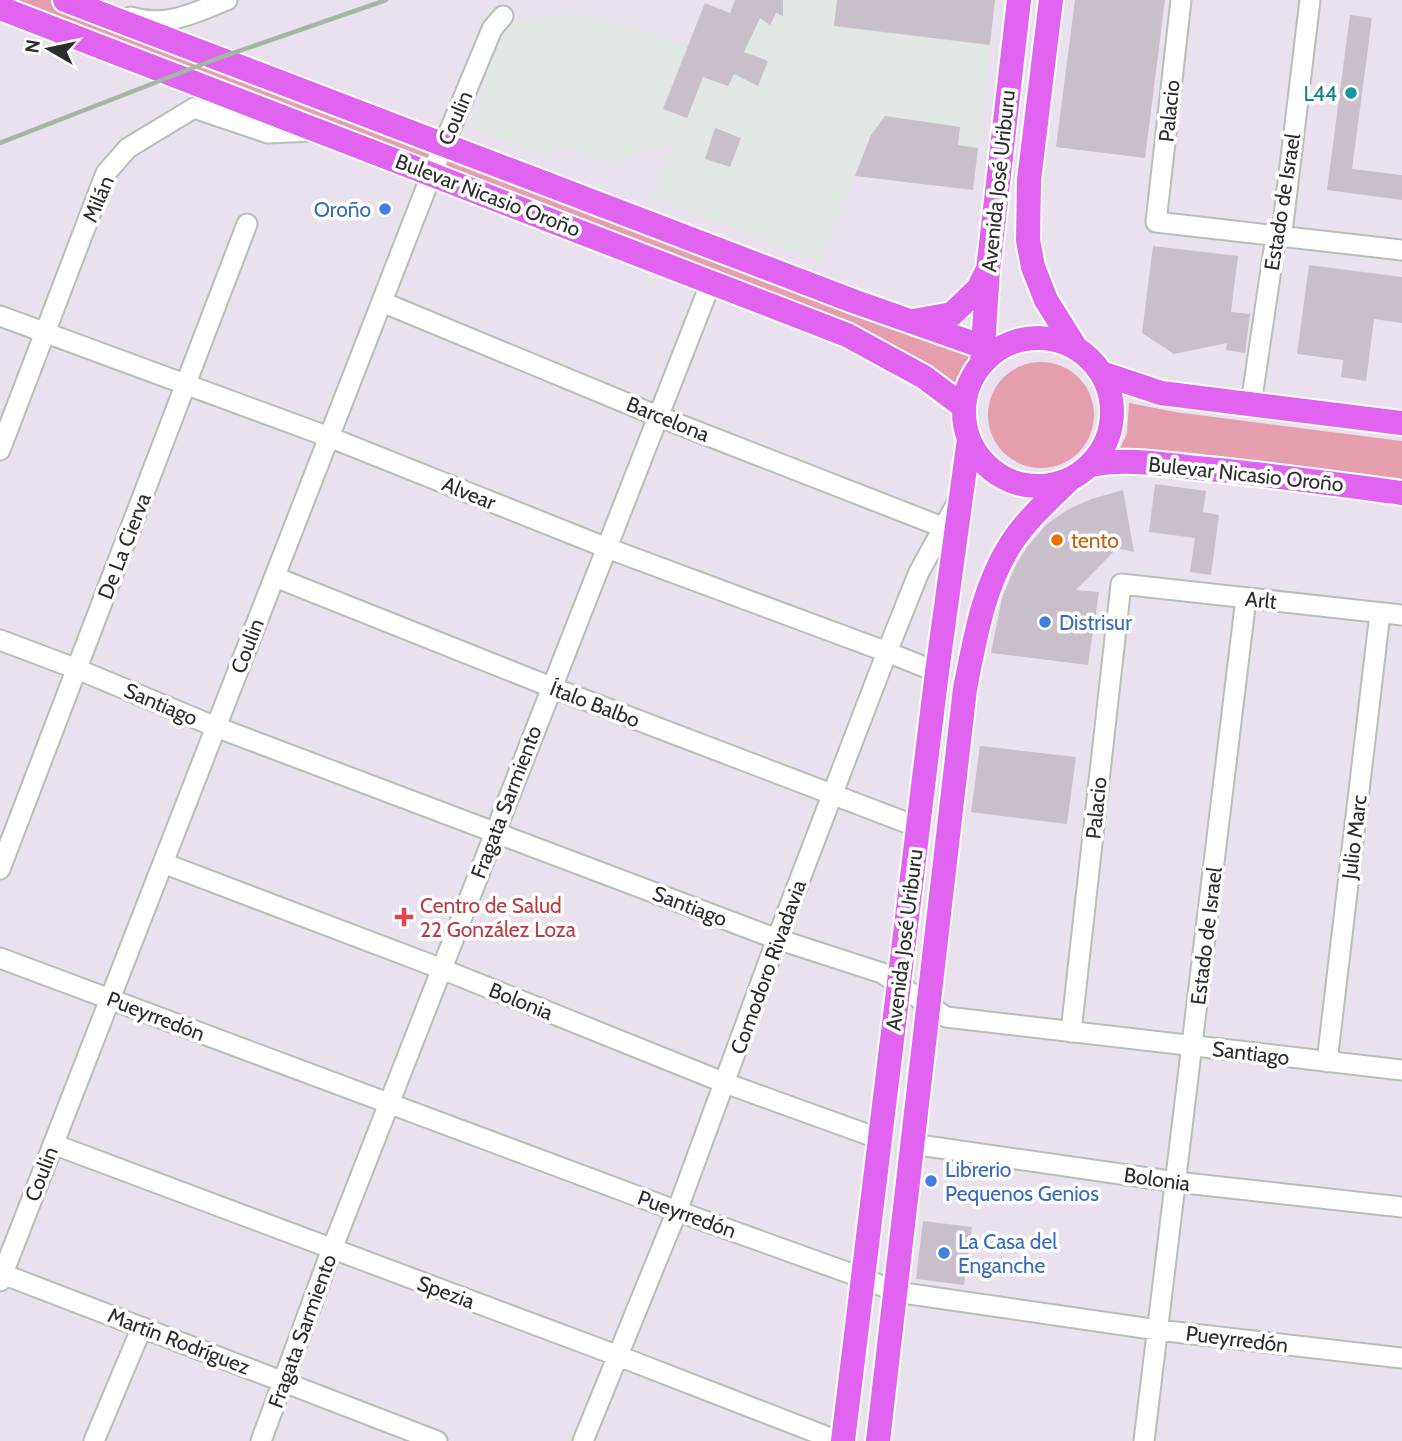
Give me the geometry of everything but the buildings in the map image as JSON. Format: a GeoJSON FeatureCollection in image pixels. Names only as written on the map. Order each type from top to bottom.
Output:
{"type":"FeatureCollection","features":[{"type":"Feature","properties":{"kind":"main road","name":"Bulevar Nicasio Oroño"},"geometry":{"type":"LineString","coordinates":[[65,0],[909,321],[986,354]]}},
{"type":"Feature","properties":{"kind":"main road","name":"Avenida José Uriburu"},"geometry":{"type":"LineString","coordinates":[[986,354],[988,270],[1019,0]]}},
{"type":"Feature","properties":{"kind":"main road","name":"Avenida José Uriburu"},"geometry":{"type":"LineString","coordinates":[[1051,0],[1029,180],[1028,240],[1033,267],[1046,300],[1076,348]]}},
{"type":"Feature","properties":{"kind":"main road","name":"Bulevar Nicasio Oroño"},"geometry":{"type":"LineString","coordinates":[[0,8],[847,335],[924,377],[964,407]]}},
{"type":"Feature","properties":{"kind":"main road"},"geometry":{"type":"LineString","coordinates":[[909,321],[952,314],[978,289],[988,270]]}},
{"type":"Feature","properties":{"kind":"main road"},"geometry":{"type":"LineString","coordinates":[[1045,338],[1076,348],[1090,359],[1101,373],[1110,395],[1111,419],[1104,444],[1080,472],[1044,486],[1017,483],[993,471],[969,439],[964,424],[964,407],[971,379],[986,354],[1012,342],[1045,338]]}},
{"type":"Feature","properties":{"kind":"main road"},"geometry":{"type":"LineString","coordinates":[[1101,373],[1161,393],[1402,423]]}},
{"type":"Feature","properties":{"kind":"main road","name":"Avenida José Uriburu"},"geometry":{"type":"LineString","coordinates":[[841,1441],[937,673],[950,530],[960,497],[969,439]]}},
{"type":"Feature","properties":{"kind":"main road","name":"Bulevar Nicasio Oroño"},"geometry":{"type":"LineString","coordinates":[[1080,472],[1109,461],[1138,462],[1244,472],[1402,493]]}},
{"type":"Feature","properties":{"kind":"main road","name":"Avenida José Uriburu"},"geometry":{"type":"LineString","coordinates":[[878,1441],[965,689],[981,615],[992,581],[1012,543],[1031,517],[1080,472]]}},
{"type":"Feature","properties":{"kind":"street"},"geometry":{"type":"LineString","coordinates":[[85,0],[146,22],[168,22],[227,0]]}},
{"type":"Feature","properties":{"kind":"street"},"geometry":{"type":"LineString","coordinates":[[168,22],[176,0]]}},
{"type":"Feature","properties":{"kind":"street","name":"Palacio"},"geometry":{"type":"LineString","coordinates":[[1181,0],[1156,222],[1278,236]]}},
{"type":"Feature","properties":{"kind":"street","name":"Estado de Israel"},"geometry":{"type":"LineString","coordinates":[[1251,404],[1274,249],[1283,224],[1310,0]]}},
{"type":"Feature","properties":{"kind":"street","name":"Coulin"},"geometry":{"type":"LineString","coordinates":[[1,1276],[432,173],[492,29],[503,16]]}},
{"type":"Feature","properties":{"kind":"street","name":"Milán"},"geometry":{"type":"LineString","coordinates":[[0,450],[106,173],[128,148],[194,108],[268,133],[321,131]]}},
{"type":"Feature","properties":{"kind":"street","name":"De La Cierva"},"geometry":{"type":"LineString","coordinates":[[0,869],[247,224]]}},
{"type":"Feature","properties":{"kind":"street"},"geometry":{"type":"LineString","coordinates":[[1278,236],[1402,250]]}},
{"type":"Feature","properties":{"kind":"street","name":"Fragata Sarmiento"},"geometry":{"type":"LineString","coordinates":[[261,1441],[332,1250],[711,282]]}},
{"type":"Feature","properties":{"kind":"street","name":"Barcelona"},"geometry":{"type":"LineString","coordinates":[[382,302],[660,417],[950,530]]}},
{"type":"Feature","properties":{"kind":"street","name":"Alvear"},"geometry":{"type":"LineString","coordinates":[[0,316],[329,438],[607,548],[937,673]]}},
{"type":"Feature","properties":{"kind":"street","name":"Comodoro Rivadavia"},"geometry":{"type":"LineString","coordinates":[[583,1441],[677,1211],[777,939],[919,572],[950,530]]}},
{"type":"Feature","properties":{"kind":"street","name":"Ítalo Balbo"},"geometry":{"type":"LineString","coordinates":[[275,577],[551,687],[918,827]]}},
{"type":"Feature","properties":{"kind":"street","name":"Palacio"},"geometry":{"type":"LineString","coordinates":[[1071,1032],[1121,584]]}},
{"type":"Feature","properties":{"kind":"street","name":"Arlt"},"geometry":{"type":"LineString","coordinates":[[1121,584],[1402,615]]}},
{"type":"Feature","properties":{"kind":"street","name":"Estado de Israel"},"geometry":{"type":"LineString","coordinates":[[1144,1441],[1246,598]]}},
{"type":"Feature","properties":{"kind":"street","name":"Julio Marc"},"geometry":{"type":"LineString","coordinates":[[1327,1062],[1380,613]]}},
{"type":"Feature","properties":{"kind":"street","name":"Santiago"},"geometry":{"type":"LineString","coordinates":[[0,640],[216,727],[777,939],[881,973],[946,1017],[1402,1070]]}},
{"type":"Feature","properties":{"kind":"street","name":"Bolonia"},"geometry":{"type":"LineString","coordinates":[[163,863],[442,969],[725,1083],[880,1139]]}},
{"type":"Feature","properties":{"kind":"street","name":"Pueyrredón"},"geometry":{"type":"LineString","coordinates":[[0,958],[895,1292],[1158,1330],[1402,1359]]}},
{"type":"Feature","properties":{"kind":"street","name":"Spezia"},"geometry":{"type":"LineString","coordinates":[[53,1144],[841,1441]]}},
{"type":"Feature","properties":{"kind":"street","name":"Bolonia"},"geometry":{"type":"LineString","coordinates":[[912,1144],[1176,1182],[1402,1206]]}},
{"type":"Feature","properties":{"kind":"street","name":"Martín Rodríguez"},"geometry":{"type":"LineString","coordinates":[[1,1276],[142,1327],[437,1441]]}},
{"type":"Feature","properties":{"kind":"street"},"geometry":{"type":"LineString","coordinates":[[94,1441],[142,1327]]}},
{"type":"Feature","properties":{"kind":"shaded area"},"geometry":{"type":"Polygon","coordinates":[[[0,0],[65,0],[982,347],[981,363],[971,379],[964,407],[924,377],[0,0]]]}},
{"type":"Feature","properties":{"kind":"shaded area"},"geometry":{"type":"Polygon","coordinates":[[[734,0],[995,0],[973,190],[855,176],[820,262],[652,197],[673,145],[647,149],[611,165],[557,144],[551,159],[470,127],[505,22],[583,12],[687,45],[705,3],[728,12],[734,0]]]}},
{"type":"Feature","properties":{"kind":"shaded area"},"geometry":{"type":"Polygon","coordinates":[[[1041,362],[1061,366],[1078,378],[1090,395],[1094,415],[1090,435],[1078,452],[1061,464],[1041,468],[1021,464],[1004,452],[992,435],[988,415],[992,395],[1004,378],[1021,366],[1041,362]]]}},
{"type":"Feature","properties":{"kind":"shaded area"},"geometry":{"type":"Polygon","coordinates":[[[1129,403],[1175,412],[1402,441],[1402,479],[1185,452],[1120,449],[1127,433],[1129,403]]]}},
{"type":"Feature","properties":{"kind":"railway"},"geometry":{"type":"LineString","coordinates":[[0,143],[216,59],[386,0]]}},
{"type":"Feature","properties":{"kind":"place","name":"L44"},"geometry":{"type":"Point","coordinates":[1351,93]}},
{"type":"Feature","properties":{"kind":"place","name":"Oroño"},"geometry":{"type":"Point","coordinates":[385,209]}},
{"type":"Feature","properties":{"kind":"place","name":"tento"},"geometry":{"type":"Point","coordinates":[1057,540]}},
{"type":"Feature","properties":{"kind":"place","name":"Distrisur"},"geometry":{"type":"Point","coordinates":[1045,622]}},
{"type":"Feature","properties":{"kind":"place","name":"Centro de Salud 22 González Loza"},"geometry":{"type":"Point","coordinates":[404,917]}},
{"type":"Feature","properties":{"kind":"place","name":"Librerio Pequenos Genios"},"geometry":{"type":"Point","coordinates":[931,1181]}},
{"type":"Feature","properties":{"kind":"place","name":"La Casa del Enganche"},"geometry":{"type":"Point","coordinates":[944,1253]}}]}
